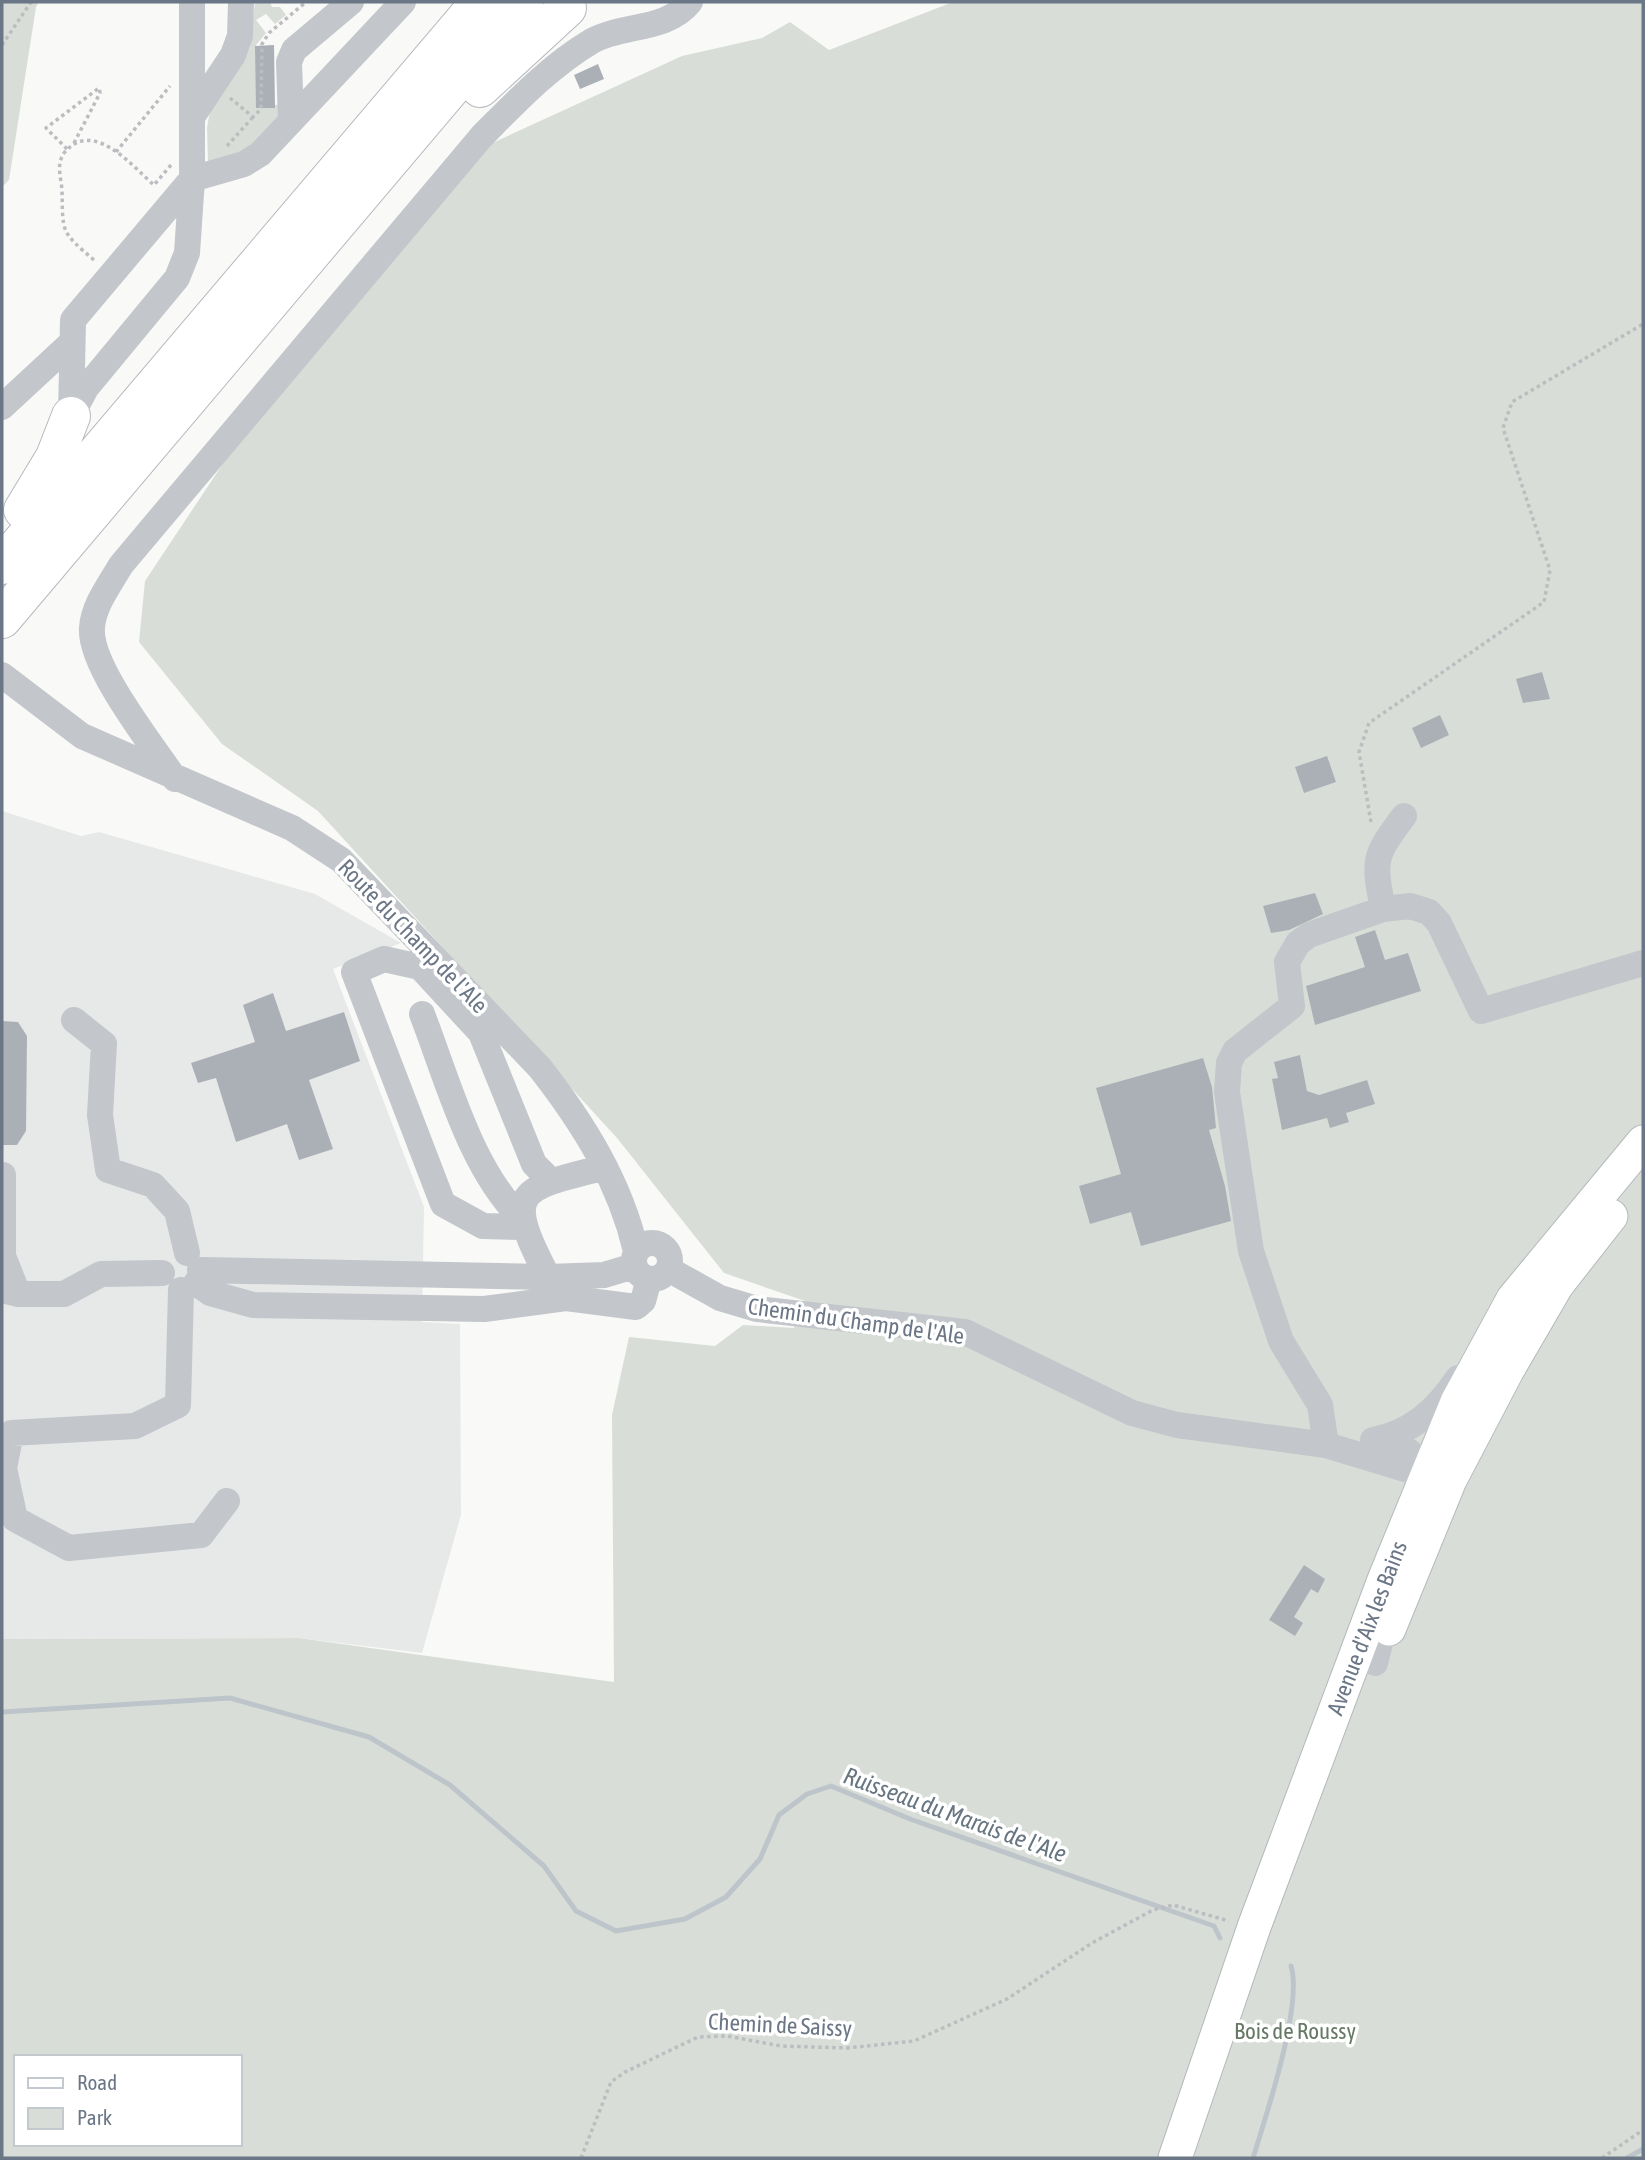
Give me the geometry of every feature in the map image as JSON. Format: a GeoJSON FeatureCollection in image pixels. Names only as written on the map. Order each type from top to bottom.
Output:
{"type":"FeatureCollection","features":[{"type":"Feature","properties":{"kind":"highway"},"geometry":{"type":"LineString","coordinates":[[2,565],[480,2]]}},
{"type":"Feature","properties":{"kind":"highway"},"geometry":{"type":"LineString","coordinates":[[2,619],[524,2]]}},
{"type":"Feature","properties":{"kind":"highway"},"geometry":{"type":"LineString","coordinates":[[234,345],[507,61],[574,4]]}},
{"type":"Feature","properties":{"kind":"highway"},"geometry":{"type":"LineString","coordinates":[[2,538],[55,457],[71,416]]}},
{"type":"Feature","properties":{"kind":"main road","name":"Avenue d'Aix les Bains"},"geometry":{"type":"LineString","coordinates":[[1177,2158],[1254,1927],[1425,1475],[1457,1402],[1513,1299],[1643,1142]]}},
{"type":"Feature","properties":{"kind":"main road","name":"Avenue d'Aix les Bains"},"geometry":{"type":"LineString","coordinates":[[1177,2158],[1241,2010],[1375,1663],[1450,1480],[1557,1285],[1643,1173]]}},
{"type":"Feature","properties":{"kind":"main road"},"geometry":{"type":"LineString","coordinates":[[1425,1475],[1452,1456],[1519,1335],[1557,1285]]}},
{"type":"Feature","properties":{"kind":"street"},"geometry":{"type":"LineString","coordinates":[[71,416],[86,388],[177,278],[190,238],[184,169],[192,117],[191,2]]}},
{"type":"Feature","properties":{"kind":"street"},"geometry":{"type":"LineString","coordinates":[[192,117],[233,55],[240,36],[241,2]]}},
{"type":"Feature","properties":{"kind":"street"},"geometry":{"type":"LineString","coordinates":[[291,121],[289,62],[294,50],[351,2],[399,7]]}},
{"type":"Feature","properties":{"kind":"street"},"geometry":{"type":"LineString","coordinates":[[175,779],[111,684],[93,643],[92,628],[97,609],[121,565],[482,136],[547,72],[595,40],[673,17],[690,2]]}},
{"type":"Feature","properties":{"kind":"street"},"geometry":{"type":"LineString","coordinates":[[184,169],[244,164],[260,154],[399,7]]}},
{"type":"Feature","properties":{"kind":"street"},"geometry":{"type":"LineString","coordinates":[[71,416],[70,344],[73,320],[111,275],[184,169]]}},
{"type":"Feature","properties":{"kind":"street"},"geometry":{"type":"LineString","coordinates":[[2,407],[70,344]]}},
{"type":"Feature","properties":{"kind":"street","name":"Route du Champ de l'Ale"},"geometry":{"type":"LineString","coordinates":[[3,676],[82,736],[292,828],[341,860],[540,1068],[577,1115],[600,1158],[606,1156],[649,1261]]}},
{"type":"Feature","properties":{"kind":"street"},"geometry":{"type":"LineString","coordinates":[[1382,909],[1376,873],[1378,851],[1404,816]]}},
{"type":"Feature","properties":{"kind":"street"},"geometry":{"type":"LineString","coordinates":[[1326,1445],[1320,1405],[1281,1340],[1251,1251],[1227,1092],[1228,1063],[1235,1051],[1292,1006],[1287,962],[1298,943],[1309,935],[1382,909],[1410,906],[1429,912],[1439,923],[1481,1011],[1643,963]]}},
{"type":"Feature","properties":{"kind":"street"},"geometry":{"type":"LineString","coordinates":[[523,1223],[483,1226],[443,1204],[354,972],[384,959],[419,967],[481,1033],[534,1164],[551,1181]]}},
{"type":"Feature","properties":{"kind":"street"},"geometry":{"type":"LineString","coordinates":[[422,1014],[480,1160],[500,1196],[523,1223],[548,1277]]}},
{"type":"Feature","properties":{"kind":"street"},"geometry":{"type":"LineString","coordinates":[[74,1020],[104,1044],[100,1115],[108,1170],[153,1185],[177,1211],[185,1274],[178,1405],[135,1426],[11,1433],[4,1468],[15,1518],[69,1548],[201,1535],[228,1501]]}},
{"type":"Feature","properties":{"kind":"street"},"geometry":{"type":"LineString","coordinates":[[523,1223],[524,1203],[532,1190],[600,1158]]}},
{"type":"Feature","properties":{"kind":"street"},"geometry":{"type":"LineString","coordinates":[[3,1175],[3,1256],[10,1292],[64,1294],[101,1274],[185,1274],[548,1277],[604,1275],[649,1261],[643,1301],[636,1307],[566,1298],[484,1309],[253,1305],[210,1293],[185,1274]]}},
{"type":"Feature","properties":{"kind":"street","name":"Chemin du Champ de l'Ale"},"geometry":{"type":"LineString","coordinates":[[649,1261],[720,1298],[757,1309],[965,1332],[1132,1413],[1177,1425],[1326,1445]]}},
{"type":"Feature","properties":{"kind":"street"},"geometry":{"type":"LineString","coordinates":[[1326,1445],[1377,1439],[1404,1430],[1425,1417],[1441,1402],[1513,1299]]}},
{"type":"Feature","properties":{"kind":"street"},"geometry":{"type":"LineString","coordinates":[[1375,1663],[1386,1615],[1431,1501],[1425,1475],[1416,1457],[1405,1446],[1377,1439]]}},
{"type":"Feature","properties":{"kind":"street"},"geometry":{"type":"LineString","coordinates":[[1326,1445],[1425,1475]]}},
{"type":"Feature","properties":{"kind":"path"},"geometry":{"type":"LineString","coordinates":[[2,45],[31,2]]}},
{"type":"Feature","properties":{"kind":"path"},"geometry":{"type":"LineString","coordinates":[[223,151],[261,109],[262,44],[269,33],[306,2]]}},
{"type":"Feature","properties":{"kind":"path"},"geometry":{"type":"LineString","coordinates":[[116,152],[167,92],[174,78]]}},
{"type":"Feature","properties":{"kind":"path"},"geometry":{"type":"LineString","coordinates":[[67,149],[46,128],[99,89],[100,93],[60,164],[62,227],[74,243],[111,275]]}},
{"type":"Feature","properties":{"kind":"path"},"geometry":{"type":"LineString","coordinates":[[222,92],[253,117]]}},
{"type":"Feature","properties":{"kind":"path"},"geometry":{"type":"LineString","coordinates":[[74,143],[86,139],[98,141],[116,152],[154,185],[184,169]]}},
{"type":"Feature","properties":{"kind":"path"},"geometry":{"type":"LineString","coordinates":[[1378,851],[1359,752],[1369,723],[1544,602],[1550,570],[1503,428],[1512,402],[1643,324]]}},
{"type":"Feature","properties":{"kind":"path","name":"Chemin de Saissy"},"geometry":{"type":"LineString","coordinates":[[581,2158],[611,2082],[687,2040],[727,2036],[781,2046],[847,2048],[914,2041],[1007,1999],[1092,1943],[1153,1910],[1173,1905],[1254,1927]]}},
{"type":"Feature","properties":{"kind":"path"},"geometry":{"type":"LineString","coordinates":[[1602,2158],[1643,2130]]}},
{"type":"Feature","properties":{"kind":"shaded area"},"geometry":{"type":"Polygon","coordinates":[[[2,811],[81,836],[99,832],[315,894],[401,943],[333,969],[424,1207],[422,1322],[460,1324],[461,1515],[422,1653],[299,1638],[2,1639],[2,811]]]}},
{"type":"Feature","properties":{"kind":"green space"},"geometry":{"type":"Polygon","coordinates":[[[4,2],[39,2],[36,7],[9,180],[2,187],[2,5],[4,2]]]}},
{"type":"Feature","properties":{"kind":"green space"},"geometry":{"type":"Polygon","coordinates":[[[255,2],[270,2],[272,7],[280,7],[286,15],[275,24],[266,14],[256,20],[266,33],[256,45],[257,108],[281,104],[281,113],[257,147],[208,163],[207,128],[210,110],[250,48],[255,2]]]}},
{"type":"Feature","properties":{"kind":"green space","name":"Bois de Roussy"},"geometry":{"type":"Polygon","coordinates":[[[953,2],[1643,2],[1643,2158],[2,2158],[2,1639],[299,1638],[614,1682],[612,1415],[629,1337],[715,1346],[743,1325],[794,1328],[805,1301],[724,1273],[617,1138],[318,811],[222,744],[139,642],[145,581],[232,450],[488,145],[682,56],[762,38],[790,22],[829,50],[953,2]]]}},
{"type":"Feature","properties":{"kind":"building"},"geometry":{"type":"Polygon","coordinates":[[[274,45],[275,108],[256,108],[255,46],[274,45]]]}},
{"type":"Feature","properties":{"kind":"building"},"geometry":{"type":"Polygon","coordinates":[[[598,64],[604,79],[580,89],[574,75],[598,64]]]}},
{"type":"Feature","properties":{"kind":"building"},"geometry":{"type":"Polygon","coordinates":[[[1542,672],[1550,699],[1523,703],[1516,679],[1542,672]]]}},
{"type":"Feature","properties":{"kind":"building"},"geometry":{"type":"Polygon","coordinates":[[[1440,715],[1449,735],[1421,748],[1412,728],[1440,715]]]}},
{"type":"Feature","properties":{"kind":"building"},"geometry":{"type":"Polygon","coordinates":[[[1327,756],[1336,782],[1304,793],[1295,767],[1327,756]]]}},
{"type":"Feature","properties":{"kind":"building"},"geometry":{"type":"Polygon","coordinates":[[[1315,893],[1323,914],[1289,930],[1271,933],[1263,906],[1315,893]]]}},
{"type":"Feature","properties":{"kind":"building"},"geometry":{"type":"Polygon","coordinates":[[[1375,930],[1385,960],[1408,953],[1421,991],[1315,1025],[1306,986],[1365,967],[1355,937],[1375,930]]]}},
{"type":"Feature","properties":{"kind":"building"},"geometry":{"type":"Polygon","coordinates":[[[273,993],[286,1031],[344,1012],[360,1061],[309,1080],[333,1149],[299,1160],[287,1124],[236,1142],[216,1078],[198,1083],[191,1063],[255,1042],[243,1005],[273,993]]]}},
{"type":"Feature","properties":{"kind":"building"},"geometry":{"type":"Polygon","coordinates":[[[2,1021],[18,1022],[27,1036],[26,1131],[17,1145],[2,1145],[2,1021]]]}},
{"type":"Feature","properties":{"kind":"building"},"geometry":{"type":"Polygon","coordinates":[[[1300,1055],[1307,1091],[1319,1095],[1367,1080],[1375,1104],[1346,1113],[1349,1122],[1330,1128],[1327,1118],[1282,1130],[1272,1079],[1278,1078],[1274,1062],[1300,1055]]]}},
{"type":"Feature","properties":{"kind":"building"},"geometry":{"type":"Polygon","coordinates":[[[1203,1058],[1212,1087],[1216,1128],[1209,1130],[1225,1186],[1231,1221],[1141,1246],[1131,1212],[1090,1224],[1079,1186],[1121,1174],[1096,1088],[1203,1058]]]}},
{"type":"Feature","properties":{"kind":"building"},"geometry":{"type":"Polygon","coordinates":[[[1304,1565],[1325,1579],[1318,1593],[1311,1589],[1294,1617],[1303,1623],[1295,1636],[1269,1620],[1304,1565]]]}},
{"type":"Feature","properties":{"kind":"waterway","name":"Ruisseau du Marais de l'Ale"},"geometry":{"type":"LineString","coordinates":[[2,1712],[230,1698],[369,1737],[450,1785],[544,1866],[576,1911],[616,1931],[685,1919],[726,1897],[760,1859],[779,1815],[807,1794],[831,1786],[910,1819],[1214,1926],[1220,1938]]}},
{"type":"Feature","properties":{"kind":"waterway","name":"Ruisseau du Marais de l'Ale"},"geometry":{"type":"LineString","coordinates":[[1253,2158],[1288,2033],[1292,2007],[1291,1966]]}},
{"type":"Feature","properties":{"kind":"waterway"},"geometry":{"type":"LineString","coordinates":[[1627,2158],[1643,2149]]}}]}
